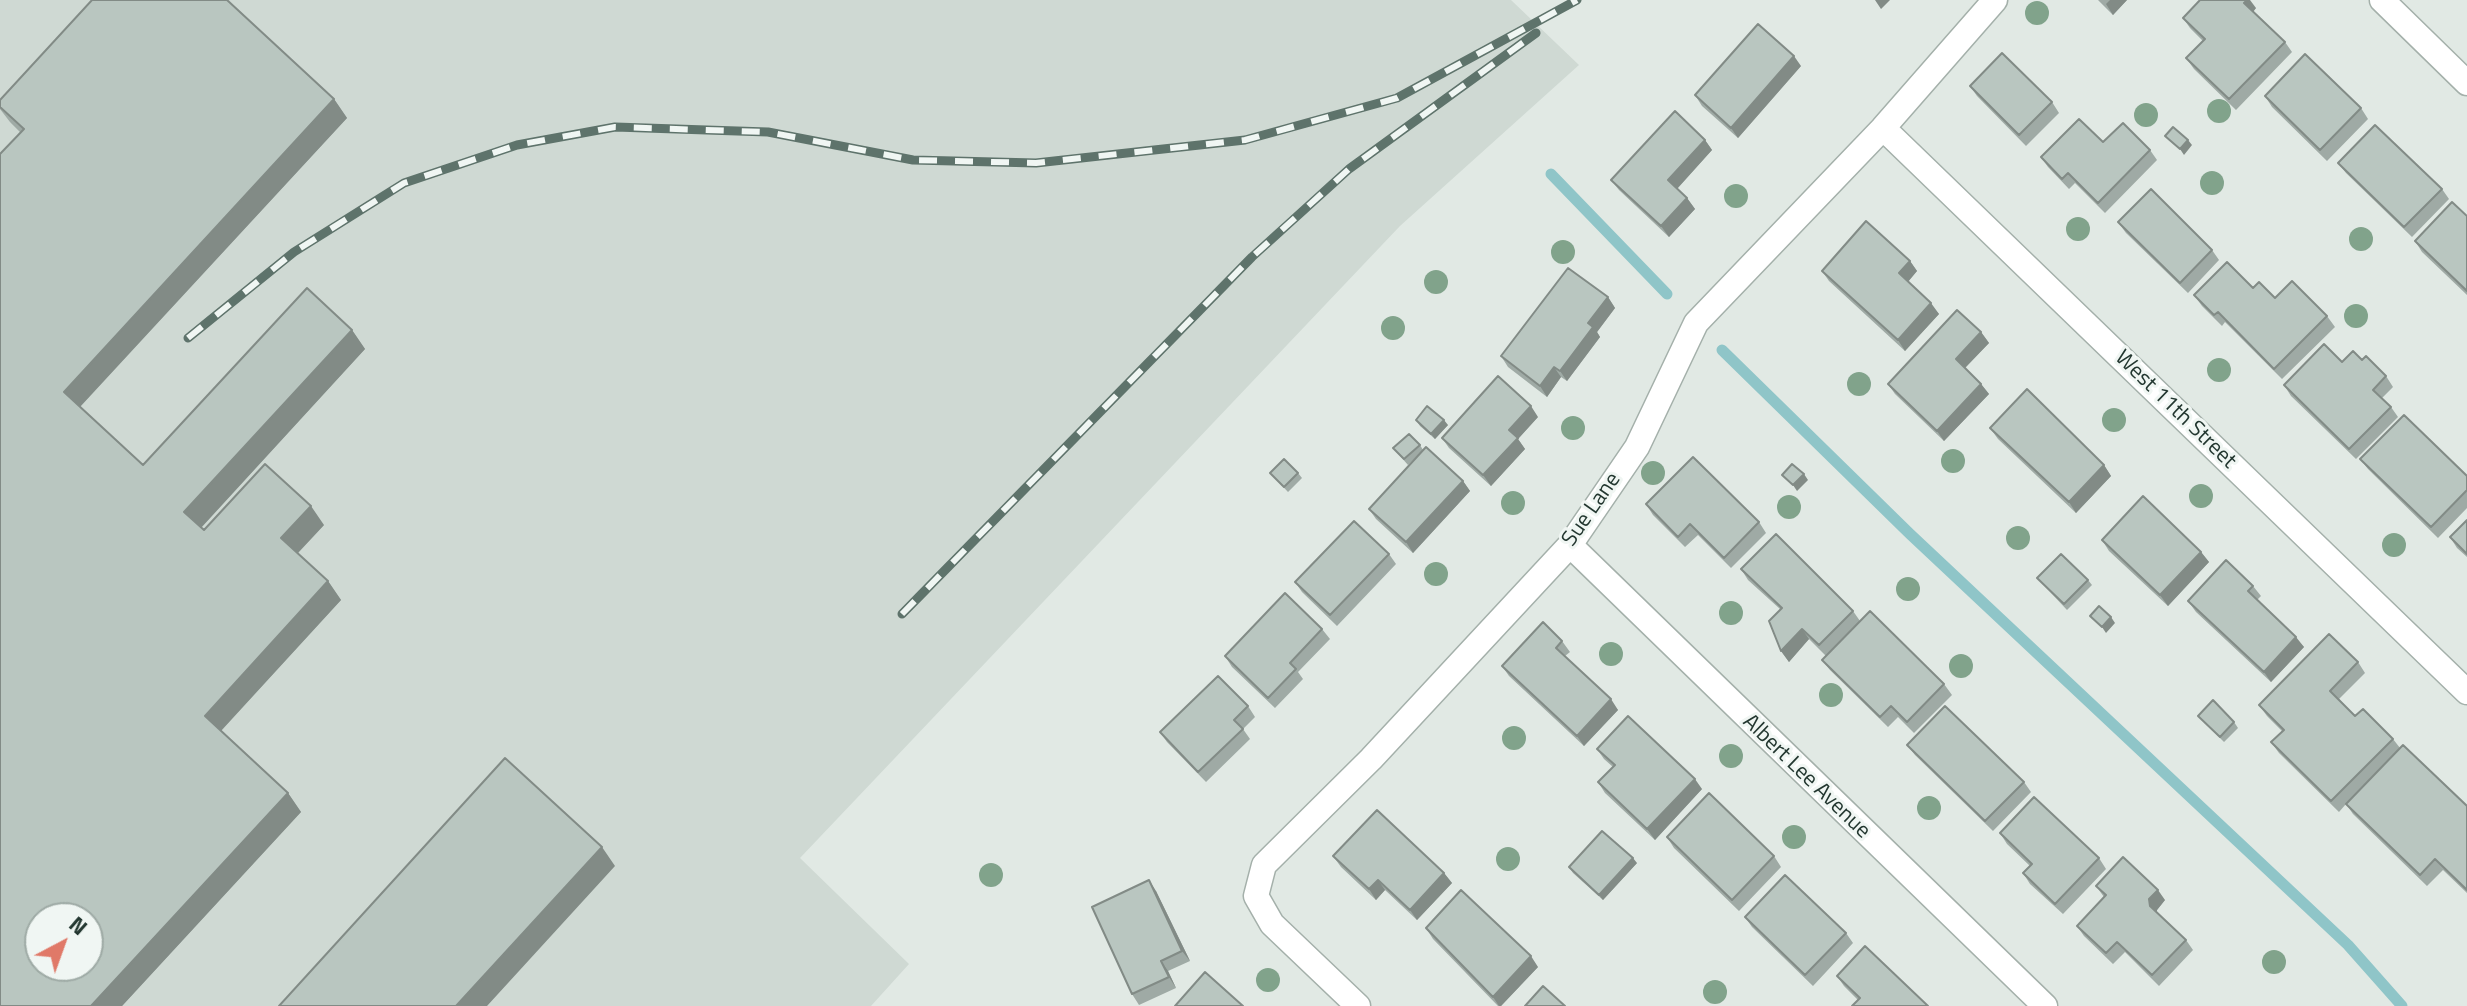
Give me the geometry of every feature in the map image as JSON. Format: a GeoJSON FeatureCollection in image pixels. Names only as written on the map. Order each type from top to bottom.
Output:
{"type":"FeatureCollection","features":[{"type":"Feature","properties":{"kind":"street","name":"Sue Lane"},"geometry":{"type":"LineString","coordinates":[[1354,1002],[1272,924],[1256,896],[1264,865],[1371,759],[1570,545],[1637,447],[1696,323],[1883,128],[1995,0]]}},
{"type":"Feature","properties":{"kind":"street"},"geometry":{"type":"LineString","coordinates":[[2382,0],[2467,83]]}},
{"type":"Feature","properties":{"kind":"street","name":"West 11th Street"},"geometry":{"type":"LineString","coordinates":[[1883,128],[2467,692]]}},
{"type":"Feature","properties":{"kind":"street","name":"Albert Lee Avenue"},"geometry":{"type":"LineString","coordinates":[[1570,545],[2045,1006]]}},
{"type":"Feature","properties":{"kind":"shaded area"},"geometry":{"type":"Polygon","coordinates":[[[0,0],[1511,0],[1579,65],[1400,226],[800,858],[909,964],[871,1006],[0,1006],[0,0]]]}},
{"type":"Feature","properties":{"kind":"building"},"geometry":{"type":"Polygon","coordinates":[[[92,0],[227,0],[334,99],[64,392],[143,465],[307,288],[352,330],[184,512],[204,530],[265,464],[311,506],[281,538],[328,581],[205,716],[288,793],[91,1006],[0,1006],[0,154],[24,129],[0,107],[0,100],[92,0]]]}},
{"type":"Feature","properties":{"kind":"building"},"geometry":{"type":"Polygon","coordinates":[[[2200,0],[2247,0],[2244,3],[2285,42],[2229,99],[2186,58],[2205,39],[2183,18],[2200,0]]]}},
{"type":"Feature","properties":{"kind":"building"},"geometry":{"type":"Polygon","coordinates":[[[1758,24],[1794,56],[1731,128],[1695,95],[1758,24]]]}},
{"type":"Feature","properties":{"kind":"building"},"geometry":{"type":"Polygon","coordinates":[[[2002,53],[2052,102],[2019,135],[1970,86],[2002,53]]]}},
{"type":"Feature","properties":{"kind":"building"},"geometry":{"type":"Polygon","coordinates":[[[2305,54],[2361,108],[2320,150],[2265,96],[2305,54]]]}},
{"type":"Feature","properties":{"kind":"building"},"geometry":{"type":"Polygon","coordinates":[[[1675,111],[1705,140],[1668,180],[1687,198],[1661,226],[1611,180],[1675,111]]]}},
{"type":"Feature","properties":{"kind":"building"},"geometry":{"type":"Polygon","coordinates":[[[2079,119],[2103,142],[2123,123],[2150,150],[2098,203],[2068,173],[2062,179],[2041,157],[2079,119]]]}},
{"type":"Feature","properties":{"kind":"building"},"geometry":{"type":"Polygon","coordinates":[[[2375,125],[2442,189],[2404,227],[2338,163],[2375,125]]]}},
{"type":"Feature","properties":{"kind":"building"},"geometry":{"type":"Polygon","coordinates":[[[2173,127],[2188,140],[2180,149],[2165,136],[2173,127]]]}},
{"type":"Feature","properties":{"kind":"building"},"geometry":{"type":"Polygon","coordinates":[[[2151,189],[2212,250],[2180,283],[2118,222],[2151,189]]]}},
{"type":"Feature","properties":{"kind":"building"},"geometry":{"type":"Polygon","coordinates":[[[2452,202],[2467,216],[2467,291],[2415,241],[2452,202]]]}},
{"type":"Feature","properties":{"kind":"building"},"geometry":{"type":"Polygon","coordinates":[[[1866,221],[1910,261],[1899,273],[1931,303],[1898,340],[1822,271],[1866,221]]]}},
{"type":"Feature","properties":{"kind":"building"},"geometry":{"type":"Polygon","coordinates":[[[2227,262],[2253,288],[2259,282],[2275,298],[2292,281],[2327,316],[2274,369],[2218,312],[2214,315],[2194,295],[2227,262]]]}},
{"type":"Feature","properties":{"kind":"building"},"geometry":{"type":"Polygon","coordinates":[[[1568,268],[1608,297],[1588,323],[1593,327],[1560,371],[1554,367],[1540,386],[1501,356],[1568,268]]]}},
{"type":"Feature","properties":{"kind":"building"},"geometry":{"type":"Polygon","coordinates":[[[1957,310],[1981,332],[1956,359],[1981,384],[1937,431],[1888,384],[1957,310]]]}},
{"type":"Feature","properties":{"kind":"building"},"geometry":{"type":"Polygon","coordinates":[[[2324,344],[2342,362],[2353,351],[2362,360],[2366,356],[2386,376],[2373,390],[2391,407],[2349,449],[2284,385],[2324,344]]]}},
{"type":"Feature","properties":{"kind":"building"},"geometry":{"type":"Polygon","coordinates":[[[1498,376],[1531,406],[1509,430],[1518,438],[1483,475],[1442,438],[1498,376]]]}},
{"type":"Feature","properties":{"kind":"building"},"geometry":{"type":"Polygon","coordinates":[[[2027,389],[2104,465],[2069,502],[1990,428],[2027,389]]]}},
{"type":"Feature","properties":{"kind":"building"},"geometry":{"type":"Polygon","coordinates":[[[1427,406],[1444,420],[1431,434],[1416,420],[1427,406]]]}},
{"type":"Feature","properties":{"kind":"building"},"geometry":{"type":"Polygon","coordinates":[[[2404,415],[2467,476],[2467,490],[2431,527],[2360,459],[2404,415]]]}},
{"type":"Feature","properties":{"kind":"building"},"geometry":{"type":"Polygon","coordinates":[[[1409,434],[1420,445],[1404,459],[1393,448],[1409,434]]]}},
{"type":"Feature","properties":{"kind":"building"},"geometry":{"type":"Polygon","coordinates":[[[1426,447],[1463,481],[1406,542],[1369,509],[1426,447]]]}},
{"type":"Feature","properties":{"kind":"building"},"geometry":{"type":"Polygon","coordinates":[[[1693,457],[1759,522],[1724,558],[1690,524],[1678,537],[1646,504],[1693,457]]]}},
{"type":"Feature","properties":{"kind":"building"},"geometry":{"type":"Polygon","coordinates":[[[1284,459],[1298,473],[1284,487],[1270,473],[1284,459]]]}},
{"type":"Feature","properties":{"kind":"building"},"geometry":{"type":"Polygon","coordinates":[[[1792,464],[1804,474],[1793,485],[1782,475],[1792,464]]]}},
{"type":"Feature","properties":{"kind":"building"},"geometry":{"type":"Polygon","coordinates":[[[2143,496],[2201,552],[2160,595],[2102,540],[2143,496]]]}},
{"type":"Feature","properties":{"kind":"building"},"geometry":{"type":"Polygon","coordinates":[[[2467,520],[2467,554],[2450,537],[2467,520]]]}},
{"type":"Feature","properties":{"kind":"building"},"geometry":{"type":"Polygon","coordinates":[[[1354,521],[1389,554],[1330,615],[1295,582],[1354,521]]]}},
{"type":"Feature","properties":{"kind":"building"},"geometry":{"type":"Polygon","coordinates":[[[1776,534],[1853,611],[1819,645],[1802,629],[1781,651],[1769,621],[1782,608],[1741,569],[1776,534]]]}},
{"type":"Feature","properties":{"kind":"building"},"geometry":{"type":"Polygon","coordinates":[[[2061,554],[2088,580],[2064,604],[2037,578],[2061,554]]]}},
{"type":"Feature","properties":{"kind":"building"},"geometry":{"type":"Polygon","coordinates":[[[2226,560],[2253,586],[2248,591],[2296,637],[2264,672],[2188,601],[2226,560]]]}},
{"type":"Feature","properties":{"kind":"building"},"geometry":{"type":"Polygon","coordinates":[[[1285,593],[1322,629],[1290,663],[1296,669],[1268,698],[1225,656],[1285,593]]]}},
{"type":"Feature","properties":{"kind":"building"},"geometry":{"type":"Polygon","coordinates":[[[2099,606],[2111,617],[2102,627],[2090,616],[2099,606]]]}},
{"type":"Feature","properties":{"kind":"building"},"geometry":{"type":"Polygon","coordinates":[[[1870,611],[1944,684],[1907,722],[1891,706],[1880,717],[1822,660],[1870,611]]]}},
{"type":"Feature","properties":{"kind":"building"},"geometry":{"type":"Polygon","coordinates":[[[1543,622],[1562,641],[1556,648],[1611,699],[1577,736],[1502,666],[1543,622]]]}},
{"type":"Feature","properties":{"kind":"building"},"geometry":{"type":"Polygon","coordinates":[[[2329,634],[2358,662],[2330,691],[2355,716],[2363,709],[2393,739],[2331,801],[2271,742],[2284,730],[2259,705],[2329,634]]]}},
{"type":"Feature","properties":{"kind":"building"},"geometry":{"type":"Polygon","coordinates":[[[1218,676],[1248,706],[1234,720],[1243,729],[1198,772],[1160,732],[1218,676]]]}},
{"type":"Feature","properties":{"kind":"building"},"geometry":{"type":"Polygon","coordinates":[[[2213,700],[2234,722],[2220,737],[2198,716],[2213,700]]]}},
{"type":"Feature","properties":{"kind":"building"},"geometry":{"type":"Polygon","coordinates":[[[1945,706],[2024,782],[1985,821],[1907,745],[1945,706]]]}},
{"type":"Feature","properties":{"kind":"building"},"geometry":{"type":"Polygon","coordinates":[[[1628,716],[1695,779],[1647,829],[1598,782],[1615,765],[1597,749],[1628,716]]]}},
{"type":"Feature","properties":{"kind":"building"},"geometry":{"type":"Polygon","coordinates":[[[2403,745],[2467,806],[2467,890],[2435,859],[2420,875],[2346,804],[2403,745]]]}},
{"type":"Feature","properties":{"kind":"building"},"geometry":{"type":"Polygon","coordinates":[[[505,758],[602,847],[456,1006],[279,1006],[505,758]]]}},
{"type":"Feature","properties":{"kind":"building"},"geometry":{"type":"Polygon","coordinates":[[[1709,793],[1774,856],[1732,900],[1667,837],[1709,793]]]}},
{"type":"Feature","properties":{"kind":"building"},"geometry":{"type":"Polygon","coordinates":[[[2034,797],[2099,858],[2055,904],[2023,873],[2032,864],[2000,833],[2034,797]]]}},
{"type":"Feature","properties":{"kind":"building"},"geometry":{"type":"Polygon","coordinates":[[[1377,810],[1444,873],[1410,910],[1378,880],[1369,889],[1333,856],[1377,810]]]}},
{"type":"Feature","properties":{"kind":"building"},"geometry":{"type":"Polygon","coordinates":[[[1602,831],[1633,858],[1599,895],[1569,867],[1602,831]]]}},
{"type":"Feature","properties":{"kind":"building"},"geometry":{"type":"Polygon","coordinates":[[[2123,857],[2158,890],[2149,899],[2150,906],[2186,940],[2152,975],[2117,942],[2106,953],[2077,926],[2106,895],[2096,886],[2123,857]]]}},
{"type":"Feature","properties":{"kind":"building"},"geometry":{"type":"Polygon","coordinates":[[[1785,875],[1846,933],[1805,975],[1745,917],[1785,875]]]}},
{"type":"Feature","properties":{"kind":"building"},"geometry":{"type":"Polygon","coordinates":[[[1149,880],[1182,951],[1161,961],[1169,977],[1132,994],[1092,907],[1149,880]]]}},
{"type":"Feature","properties":{"kind":"building"},"geometry":{"type":"Polygon","coordinates":[[[1461,890],[1531,956],[1493,997],[1426,928],[1461,890]]]}},
{"type":"Feature","properties":{"kind":"building"},"geometry":{"type":"Polygon","coordinates":[[[1865,946],[1928,1006],[1852,1006],[1860,998],[1837,976],[1865,946]]]}},
{"type":"Feature","properties":{"kind":"building"},"geometry":{"type":"Polygon","coordinates":[[[1205,972],[1243,1006],[1175,1006],[1205,972]]]}},
{"type":"Feature","properties":{"kind":"building"},"geometry":{"type":"Polygon","coordinates":[[[1543,986],[1565,1006],[1525,1006],[1543,986]]]}},
{"type":"Feature","properties":{"kind":"waterway"},"geometry":{"type":"LineString","coordinates":[[1551,174],[1667,294]]}},
{"type":"Feature","properties":{"kind":"waterway"},"geometry":{"type":"LineString","coordinates":[[1722,350],[1910,534],[2348,945],[2402,1006]]}},
{"type":"Feature","properties":{"kind":"railway"},"geometry":{"type":"LineString","coordinates":[[188,338],[294,252],[404,183],[517,145],[615,127],[768,132],[913,160],[1036,163],[1245,140],[1397,98],[1577,0]]}},
{"type":"Feature","properties":{"kind":"railway"},"geometry":{"type":"LineString","coordinates":[[902,614],[1252,257],[1349,169],[1536,33]]}}]}
